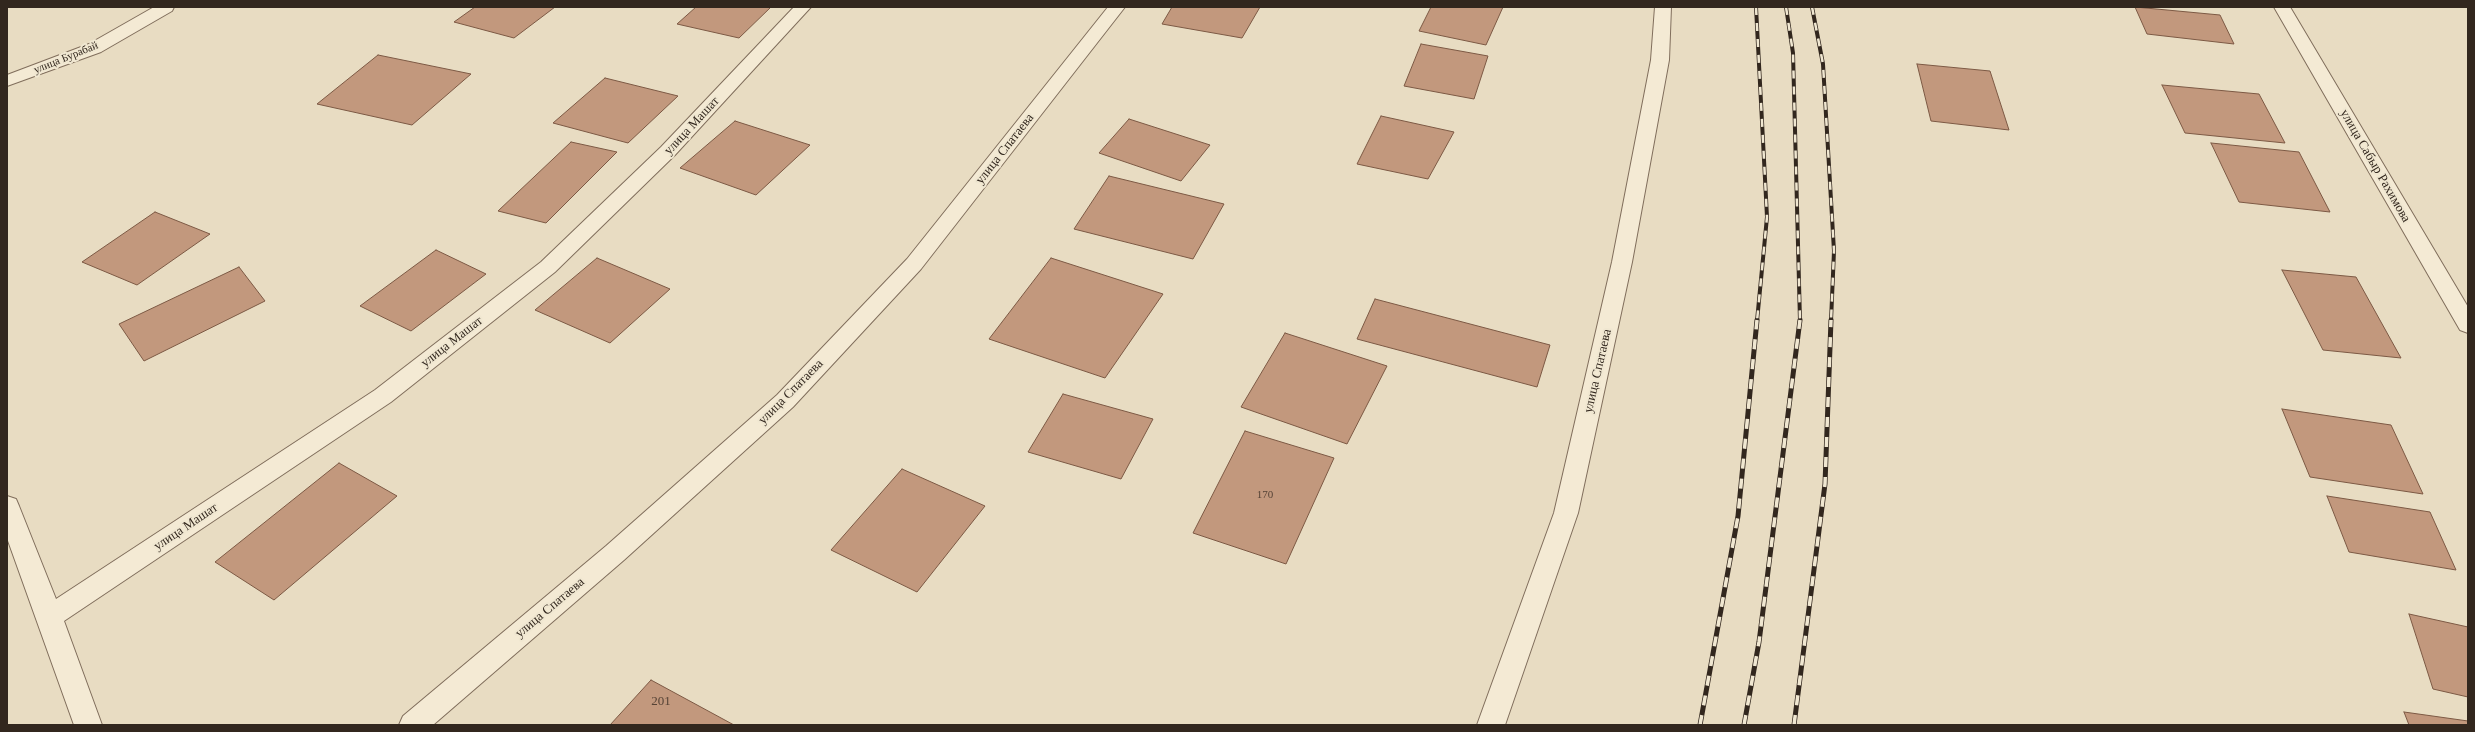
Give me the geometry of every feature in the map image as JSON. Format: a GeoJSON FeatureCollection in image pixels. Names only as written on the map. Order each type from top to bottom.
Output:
{"type":"FeatureCollection","features":[{"type":"Feature","properties":{"kind":"street","name":"улица Бурабай"},"geometry":{"type":"LineString","coordinates":[[7,81],[95,48],[166,7]]}},
{"type":"Feature","properties":{"kind":"street","name":"улица Машат"},"geometry":{"type":"LineString","coordinates":[[50,617],[383,396],[548,267],[668,151],[803,7]]}},
{"type":"Feature","properties":{"kind":"street","name":"улица Спатаева"},"geometry":{"type":"LineString","coordinates":[[413,725],[615,553],[785,401],[914,264],[1117,7]]}},
{"type":"Feature","properties":{"kind":"street","name":"улица Спатаева"},"geometry":{"type":"LineString","coordinates":[[1491,725],[1566,513],[1625,246],[1660,60],[1663,7]]}},
{"type":"Feature","properties":{"kind":"street","name":"улица Сабыр Рахимова"},"geometry":{"type":"LineString","coordinates":[[2282,7],[2468,325]]}},
{"type":"Feature","properties":{"kind":"street"},"geometry":{"type":"LineString","coordinates":[[7,506],[50,617],[88,725]]}},
{"type":"Feature","properties":{"kind":"building"},"geometry":{"type":"Polygon","coordinates":[[[475,7],[555,7],[514,38],[454,22],[475,7]]]}},
{"type":"Feature","properties":{"kind":"building"},"geometry":{"type":"Polygon","coordinates":[[[696,7],[771,7],[739,38],[677,24],[696,7]]]}},
{"type":"Feature","properties":{"kind":"building"},"geometry":{"type":"Polygon","coordinates":[[[1172,7],[1260,7],[1242,38],[1162,24],[1172,7]]]}},
{"type":"Feature","properties":{"kind":"building"},"geometry":{"type":"Polygon","coordinates":[[[1431,7],[1503,7],[1486,45],[1419,31],[1431,7]]]}},
{"type":"Feature","properties":{"kind":"building"},"geometry":{"type":"Polygon","coordinates":[[[2135,7],[2220,15],[2234,44],[2147,34],[2135,7]]]}},
{"type":"Feature","properties":{"kind":"building"},"geometry":{"type":"Polygon","coordinates":[[[1421,44],[1488,56],[1474,99],[1404,86],[1421,44]]]}},
{"type":"Feature","properties":{"kind":"building"},"geometry":{"type":"Polygon","coordinates":[[[378,55],[471,74],[412,125],[317,104],[378,55]]]}},
{"type":"Feature","properties":{"kind":"building"},"geometry":{"type":"Polygon","coordinates":[[[1917,64],[1990,71],[2009,130],[1931,121],[1917,64]]]}},
{"type":"Feature","properties":{"kind":"building"},"geometry":{"type":"Polygon","coordinates":[[[605,78],[678,96],[628,143],[553,123],[605,78]]]}},
{"type":"Feature","properties":{"kind":"building"},"geometry":{"type":"Polygon","coordinates":[[[2162,85],[2259,94],[2285,143],[2185,133],[2162,85]]]}},
{"type":"Feature","properties":{"kind":"building"},"geometry":{"type":"Polygon","coordinates":[[[1381,116],[1454,132],[1428,179],[1357,164],[1381,116]]]}},
{"type":"Feature","properties":{"kind":"building"},"geometry":{"type":"Polygon","coordinates":[[[1129,119],[1210,145],[1181,181],[1099,153],[1129,119]]]}},
{"type":"Feature","properties":{"kind":"building"},"geometry":{"type":"Polygon","coordinates":[[[735,121],[810,145],[756,195],[680,168],[735,121]]]}},
{"type":"Feature","properties":{"kind":"building"},"geometry":{"type":"Polygon","coordinates":[[[571,142],[617,152],[546,223],[498,211],[571,142]]]}},
{"type":"Feature","properties":{"kind":"building"},"geometry":{"type":"Polygon","coordinates":[[[2211,143],[2299,152],[2330,212],[2239,202],[2211,143]]]}},
{"type":"Feature","properties":{"kind":"building"},"geometry":{"type":"Polygon","coordinates":[[[1109,176],[1224,204],[1193,259],[1074,229],[1109,176]]]}},
{"type":"Feature","properties":{"kind":"building"},"geometry":{"type":"Polygon","coordinates":[[[155,212],[210,234],[137,285],[82,262],[155,212]]]}},
{"type":"Feature","properties":{"kind":"building"},"geometry":{"type":"Polygon","coordinates":[[[436,250],[486,274],[411,331],[360,306],[436,250]]]}},
{"type":"Feature","properties":{"kind":"building"},"geometry":{"type":"Polygon","coordinates":[[[597,258],[670,289],[610,343],[535,310],[597,258]]]}},
{"type":"Feature","properties":{"kind":"building"},"geometry":{"type":"Polygon","coordinates":[[[1051,258],[1163,294],[1105,378],[989,339],[1051,258]]]}},
{"type":"Feature","properties":{"kind":"building"},"geometry":{"type":"Polygon","coordinates":[[[239,267],[265,301],[144,361],[119,324],[239,267]]]}},
{"type":"Feature","properties":{"kind":"building"},"geometry":{"type":"Polygon","coordinates":[[[2282,270],[2356,277],[2401,358],[2323,350],[2282,270]]]}},
{"type":"Feature","properties":{"kind":"building"},"geometry":{"type":"Polygon","coordinates":[[[1375,299],[1550,345],[1537,387],[1357,339],[1375,299]]]}},
{"type":"Feature","properties":{"kind":"building"},"geometry":{"type":"Polygon","coordinates":[[[1285,333],[1387,366],[1347,444],[1241,407],[1285,333]]]}},
{"type":"Feature","properties":{"kind":"building"},"geometry":{"type":"Polygon","coordinates":[[[1063,394],[1153,419],[1121,479],[1028,452],[1063,394]]]}},
{"type":"Feature","properties":{"kind":"building"},"geometry":{"type":"Polygon","coordinates":[[[2282,409],[2391,425],[2423,494],[2310,477],[2282,409]]]}},
{"type":"Feature","properties":{"kind":"building"},"geometry":{"type":"Polygon","coordinates":[[[1245,431],[1334,458],[1286,564],[1193,533],[1245,431]]]}},
{"type":"Feature","properties":{"kind":"building"},"geometry":{"type":"Polygon","coordinates":[[[339,463],[397,496],[274,600],[215,562],[339,463]]]}},
{"type":"Feature","properties":{"kind":"building"},"geometry":{"type":"Polygon","coordinates":[[[902,469],[985,506],[917,592],[831,550],[902,469]]]}},
{"type":"Feature","properties":{"kind":"building"},"geometry":{"type":"Polygon","coordinates":[[[2327,496],[2430,512],[2456,570],[2349,552],[2327,496]]]}},
{"type":"Feature","properties":{"kind":"building"},"geometry":{"type":"Polygon","coordinates":[[[2409,614],[2468,627],[2468,697],[2433,689],[2409,614]]]}},
{"type":"Feature","properties":{"kind":"building"},"geometry":{"type":"Polygon","coordinates":[[[651,680],[734,725],[610,725],[651,680]]]}},
{"type":"Feature","properties":{"kind":"building"},"geometry":{"type":"Polygon","coordinates":[[[2404,712],[2468,721],[2468,725],[2409,725],[2404,712]]]}},
{"type":"Feature","properties":{"kind":"railway"},"geometry":{"type":"LineString","coordinates":[[1756,7],[1767,217],[1757,321]]}},
{"type":"Feature","properties":{"kind":"railway"},"geometry":{"type":"LineString","coordinates":[[1786,7],[1793,53],[1800,320]]}},
{"type":"Feature","properties":{"kind":"railway"},"geometry":{"type":"LineString","coordinates":[[1812,7],[1823,64],[1834,251],[1831,321]]}},
{"type":"Feature","properties":{"kind":"railway"},"geometry":{"type":"LineString","coordinates":[[1700,725],[1738,516],[1757,320]]}},
{"type":"Feature","properties":{"kind":"railway"},"geometry":{"type":"LineString","coordinates":[[1744,725],[1759,642],[1800,320]]}},
{"type":"Feature","properties":{"kind":"railway"},"geometry":{"type":"LineString","coordinates":[[1794,725],[1825,484],[1831,320]]}}]}
